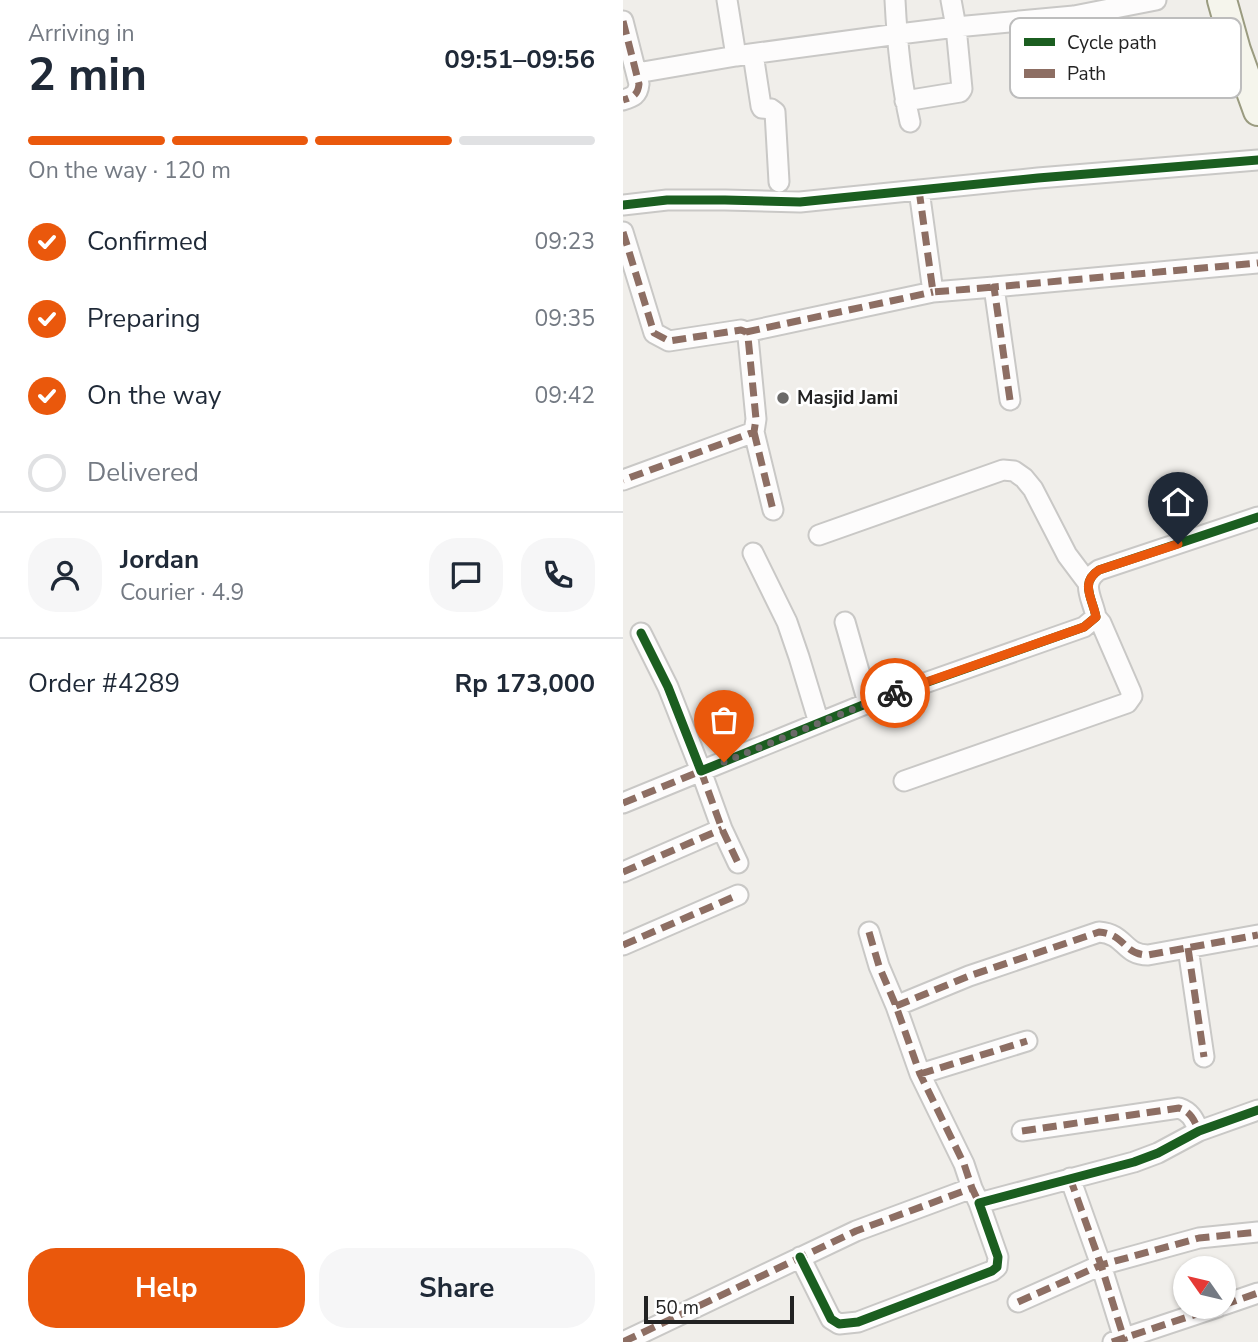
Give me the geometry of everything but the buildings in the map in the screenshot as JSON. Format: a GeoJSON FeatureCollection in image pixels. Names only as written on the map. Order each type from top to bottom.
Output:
{"type":"FeatureCollection","features":[{"type":"Feature","properties":{"kind":"street"},"geometry":{"type":"LineString","coordinates":[[727,0],[761,106],[775,112],[779,182]]}},
{"type":"Feature","properties":{"kind":"street"},"geometry":{"type":"LineString","coordinates":[[895,0],[905,101],[910,122]]}},
{"type":"Feature","properties":{"kind":"street"},"geometry":{"type":"LineString","coordinates":[[905,101],[960,92],[962,89],[951,0]]}},
{"type":"Feature","properties":{"kind":"street"},"geometry":{"type":"LineString","coordinates":[[1053,18],[1156,0]]}},
{"type":"Feature","properties":{"kind":"street"},"geometry":{"type":"LineString","coordinates":[[1222,0],[1227,18]]}},
{"type":"Feature","properties":{"kind":"street"},"geometry":{"type":"LineString","coordinates":[[623,21],[637,73],[638,91],[634,96],[623,100]]}},
{"type":"Feature","properties":{"kind":"street"},"geometry":{"type":"LineString","coordinates":[[637,73],[745,55],[1010,22]]}},
{"type":"Feature","properties":{"kind":"street"},"geometry":{"type":"LineString","coordinates":[[1241,64],[1258,111]]}},
{"type":"Feature","properties":{"kind":"street"},"geometry":{"type":"LineString","coordinates":[[623,205],[667,200],[800,202],[1038,178],[1258,160]]}},
{"type":"Feature","properties":{"kind":"street"},"geometry":{"type":"LineString","coordinates":[[919,190],[933,292]]}},
{"type":"Feature","properties":{"kind":"street"},"geometry":{"type":"LineString","coordinates":[[623,232],[654,333],[669,341],[741,330],[746,332],[933,292],[1258,263]]}},
{"type":"Feature","properties":{"kind":"street"},"geometry":{"type":"LineString","coordinates":[[995,287],[1010,400]]}},
{"type":"Feature","properties":{"kind":"street"},"geometry":{"type":"LineString","coordinates":[[746,332],[757,419],[754,432],[773,510]]}},
{"type":"Feature","properties":{"kind":"street"},"geometry":{"type":"LineString","coordinates":[[623,480],[754,432]]}},
{"type":"Feature","properties":{"kind":"street"},"geometry":{"type":"LineString","coordinates":[[819,535],[1003,470],[1014,471],[1033,489],[1067,555],[1088,583]]}},
{"type":"Feature","properties":{"kind":"street"},"geometry":{"type":"LineString","coordinates":[[904,781],[1127,703],[1132,696],[1131,692],[1096,617],[1088,589],[1093,574],[1258,517]]}},
{"type":"Feature","properties":{"kind":"street"},"geometry":{"type":"LineString","coordinates":[[753,553],[787,622],[819,723]]}},
{"type":"Feature","properties":{"kind":"street"},"geometry":{"type":"LineString","coordinates":[[623,803],[868,703],[1084,627],[1096,617]]}},
{"type":"Feature","properties":{"kind":"street"},"geometry":{"type":"LineString","coordinates":[[845,622],[868,703]]}},
{"type":"Feature","properties":{"kind":"street"},"geometry":{"type":"LineString","coordinates":[[641,633],[668,687],[722,829],[738,863]]}},
{"type":"Feature","properties":{"kind":"street"},"geometry":{"type":"LineString","coordinates":[[623,873],[722,829]]}},
{"type":"Feature","properties":{"kind":"street"},"geometry":{"type":"LineString","coordinates":[[623,945],[738,895]]}},
{"type":"Feature","properties":{"kind":"street"},"geometry":{"type":"LineString","coordinates":[[800,1257],[831,1319],[839,1324],[858,1322],[997,1267],[998,1257],[964,1164],[920,1073],[879,966],[869,932]]}},
{"type":"Feature","properties":{"kind":"street"},"geometry":{"type":"LineString","coordinates":[[896,1006],[969,976],[1099,932],[1115,935],[1132,952],[1140,955],[1258,935]]}},
{"type":"Feature","properties":{"kind":"street"},"geometry":{"type":"LineString","coordinates":[[1188,947],[1204,1057]]}},
{"type":"Feature","properties":{"kind":"street"},"geometry":{"type":"LineString","coordinates":[[920,1073],[1027,1041]]}},
{"type":"Feature","properties":{"kind":"street"},"geometry":{"type":"LineString","coordinates":[[1022,1131],[1179,1108],[1187,1111],[1199,1131]]}},
{"type":"Feature","properties":{"kind":"street"},"geometry":{"type":"LineString","coordinates":[[624,1342],[856,1231],[975,1196],[1070,1178],[1134,1162],[1199,1131],[1258,1110]]}},
{"type":"Feature","properties":{"kind":"street"},"geometry":{"type":"LineString","coordinates":[[1070,1178],[1101,1265],[1121,1341],[1181,1320]]}},
{"type":"Feature","properties":{"kind":"street"},"geometry":{"type":"LineString","coordinates":[[1019,1302],[1101,1265],[1199,1238],[1258,1232]]}},
{"type":"Feature","properties":{"kind":"street"},"geometry":{"type":"LineString","coordinates":[[1236,1301],[1258,1293]]}},
{"type":"Feature","properties":{"kind":"marked path"},"geometry":{"type":"LineString","coordinates":[[623,21],[639,84],[634,95],[623,100]]}},
{"type":"Feature","properties":{"kind":"marked path"},"geometry":{"type":"LineString","coordinates":[[919,190],[933,292],[994,287]]}},
{"type":"Feature","properties":{"kind":"marked path"},"geometry":{"type":"LineString","coordinates":[[623,232],[654,333],[669,341],[741,330],[746,332],[756,419],[754,432],[623,480]]}},
{"type":"Feature","properties":{"kind":"marked path"},"geometry":{"type":"LineString","coordinates":[[1010,400],[994,287],[1258,263]]}},
{"type":"Feature","properties":{"kind":"marked path"},"geometry":{"type":"LineString","coordinates":[[746,332],[933,292]]}},
{"type":"Feature","properties":{"kind":"marked path"},"geometry":{"type":"LineString","coordinates":[[754,432],[773,510]]}},
{"type":"Feature","properties":{"kind":"marked path"},"geometry":{"type":"LineString","coordinates":[[623,803],[701,771],[722,829],[738,863]]}},
{"type":"Feature","properties":{"kind":"marked path"},"geometry":{"type":"LineString","coordinates":[[623,872],[722,829]]}},
{"type":"Feature","properties":{"kind":"marked path"},"geometry":{"type":"LineString","coordinates":[[623,945],[738,895]]}},
{"type":"Feature","properties":{"kind":"marked path"},"geometry":{"type":"LineString","coordinates":[[869,932],[920,1074],[964,1164],[972,1188]]}},
{"type":"Feature","properties":{"kind":"marked path"},"geometry":{"type":"LineString","coordinates":[[896,1006],[969,976],[1099,932],[1115,936],[1134,952],[1148,955],[1258,935]]}},
{"type":"Feature","properties":{"kind":"marked path"},"geometry":{"type":"LineString","coordinates":[[1188,948],[1204,1057]]}},
{"type":"Feature","properties":{"kind":"marked path"},"geometry":{"type":"LineString","coordinates":[[920,1074],[1027,1041]]}},
{"type":"Feature","properties":{"kind":"marked path"},"geometry":{"type":"LineString","coordinates":[[1022,1131],[1179,1108],[1189,1114],[1199,1131]]}},
{"type":"Feature","properties":{"kind":"marked path"},"geometry":{"type":"LineString","coordinates":[[1070,1178],[1125,1342]]}},
{"type":"Feature","properties":{"kind":"marked path"},"geometry":{"type":"LineString","coordinates":[[623,1342],[856,1231],[972,1188],[979,1203]]}},
{"type":"Feature","properties":{"kind":"marked path"},"geometry":{"type":"LineString","coordinates":[[1018,1302],[1101,1265],[1199,1238],[1258,1232]]}},
{"type":"Feature","properties":{"kind":"marked path"},"geometry":{"type":"LineString","coordinates":[[1236,1301],[1258,1293]]}},
{"type":"Feature","properties":{"kind":"marked path"},"geometry":{"type":"LineString","coordinates":[[1112,1342],[1179,1320]]}},
{"type":"Feature","properties":{"kind":"cycle path"},"geometry":{"type":"LineString","coordinates":[[623,205],[667,200],[800,202],[1038,178],[1258,160]]}},
{"type":"Feature","properties":{"kind":"cycle path"},"geometry":{"type":"LineString","coordinates":[[641,633],[668,687],[701,771],[868,703],[1084,627],[1096,617],[1088,586],[1093,575],[1099,570],[1258,517]]}},
{"type":"Feature","properties":{"kind":"cycle path"},"geometry":{"type":"LineString","coordinates":[[800,1257],[831,1319],[839,1324],[858,1322],[997,1267],[998,1257],[979,1203],[1134,1162],[1158,1153],[1199,1131],[1258,1110]]}},
{"type":"Feature","properties":{"kind":"way so far"},"geometry":{"type":"LineString","coordinates":[[724,762],[895,693]]}},
{"type":"Feature","properties":{"kind":"place","name":"Masjid Jami"},"geometry":{"type":"Point","coordinates":[783,398]}},
{"type":"Feature","properties":{"kind":"route"},"geometry":{"type":"LineString","coordinates":[[895,693],[1084,627],[1096,617],[1088,589],[1093,574],[1178,544]]}}]}
